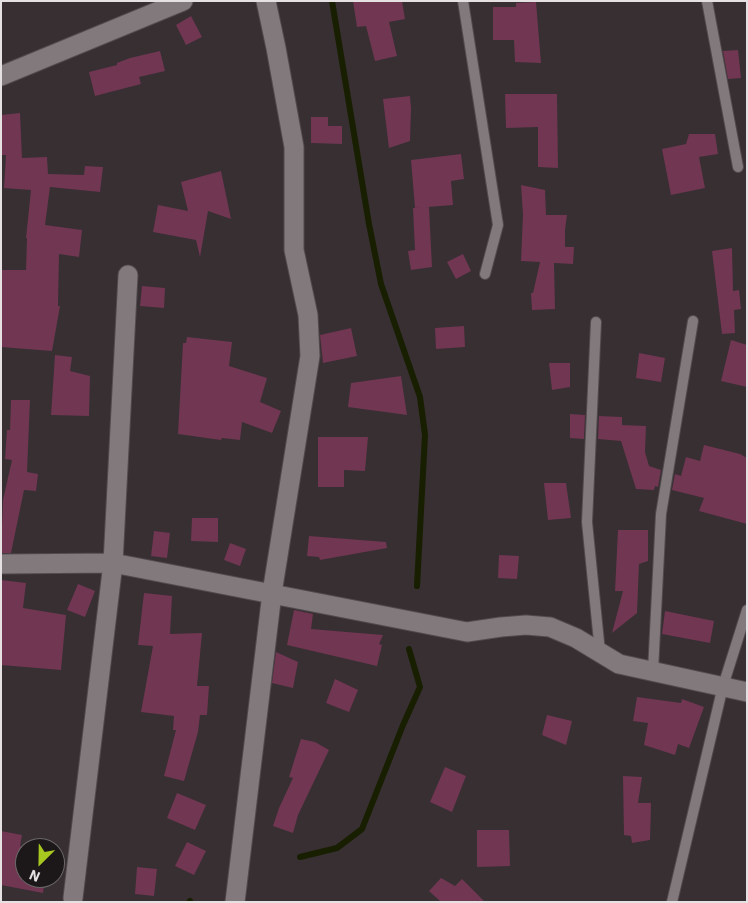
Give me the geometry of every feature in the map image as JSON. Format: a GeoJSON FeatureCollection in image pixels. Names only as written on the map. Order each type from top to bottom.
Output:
{"type":"FeatureCollection","features":[{"type":"Feature","properties":{"kind":"street"},"geometry":{"type":"LineString","coordinates":[[1,76],[183,1]]}},
{"type":"Feature","properties":{"kind":"street"},"geometry":{"type":"LineString","coordinates":[[235,902],[272,593],[310,356],[308,315],[294,250],[294,148],[266,1]]}},
{"type":"Feature","properties":{"kind":"street"},"geometry":{"type":"LineString","coordinates":[[72,898],[113,563],[128,275]]}},
{"type":"Feature","properties":{"kind":"street"},"geometry":{"type":"LineString","coordinates":[[1,564],[113,563],[468,632],[526,625],[550,627],[576,638],[619,664],[747,692]]}},
{"type":"Feature","properties":{"kind":"lane"},"geometry":{"type":"LineString","coordinates":[[463,1],[498,225],[485,274]]}},
{"type":"Feature","properties":{"kind":"lane"},"geometry":{"type":"LineString","coordinates":[[707,1],[738,167]]}},
{"type":"Feature","properties":{"kind":"lane"},"geometry":{"type":"LineString","coordinates":[[653,671],[662,514],[693,321]]}},
{"type":"Feature","properties":{"kind":"lane"},"geometry":{"type":"LineString","coordinates":[[596,322],[587,522],[600,652]]}},
{"type":"Feature","properties":{"kind":"lane"},"geometry":{"type":"LineString","coordinates":[[672,902],[723,686],[747,610]]}},
{"type":"Feature","properties":{"kind":"building"},"geometry":{"type":"Polygon","coordinates":[[[353,1],[402,1],[405,19],[389,22],[397,56],[375,61],[366,26],[357,27],[353,1]]]}},
{"type":"Feature","properties":{"kind":"building"},"geometry":{"type":"Polygon","coordinates":[[[536,2],[541,63],[515,62],[514,40],[493,40],[493,7],[516,7],[516,3],[536,2]]]}},
{"type":"Feature","properties":{"kind":"building"},"geometry":{"type":"Polygon","coordinates":[[[191,16],[202,37],[186,45],[176,25],[191,16]]]}},
{"type":"Feature","properties":{"kind":"building"},"geometry":{"type":"Polygon","coordinates":[[[738,50],[741,78],[728,79],[723,51],[738,50]]]}},
{"type":"Feature","properties":{"kind":"building"},"geometry":{"type":"Polygon","coordinates":[[[160,51],[165,71],[139,77],[141,84],[95,96],[89,72],[117,65],[117,63],[130,58],[160,51]]]}},
{"type":"Feature","properties":{"kind":"building"},"geometry":{"type":"Polygon","coordinates":[[[505,94],[557,94],[558,168],[538,167],[538,127],[506,128],[505,94]]]}},
{"type":"Feature","properties":{"kind":"building"},"geometry":{"type":"Polygon","coordinates":[[[410,96],[410,141],[389,148],[383,99],[410,96]]]}},
{"type":"Feature","properties":{"kind":"building"},"geometry":{"type":"Polygon","coordinates":[[[20,113],[22,158],[47,157],[48,174],[84,175],[85,166],[103,167],[100,192],[50,187],[45,225],[82,230],[79,257],[59,254],[58,306],[60,306],[52,351],[1,347],[1,270],[26,270],[26,238],[31,190],[4,188],[6,155],[1,155],[1,115],[20,113]]]}},
{"type":"Feature","properties":{"kind":"building"},"geometry":{"type":"Polygon","coordinates":[[[311,117],[328,117],[328,126],[342,126],[342,144],[311,143],[311,117]]]}},
{"type":"Feature","properties":{"kind":"building"},"geometry":{"type":"Polygon","coordinates":[[[689,134],[715,134],[718,154],[699,157],[705,188],[671,195],[662,149],[686,144],[689,134]]]}},
{"type":"Feature","properties":{"kind":"building"},"geometry":{"type":"Polygon","coordinates":[[[461,154],[464,179],[451,181],[453,205],[415,208],[411,160],[461,154]]]}},
{"type":"Feature","properties":{"kind":"building"},"geometry":{"type":"Polygon","coordinates":[[[221,171],[231,219],[208,211],[200,257],[196,240],[153,232],[158,205],[188,211],[181,182],[221,171]]]}},
{"type":"Feature","properties":{"kind":"building"},"geometry":{"type":"Polygon","coordinates":[[[521,185],[545,190],[546,215],[567,215],[565,247],[574,247],[573,264],[554,263],[555,309],[532,310],[531,293],[533,293],[540,262],[521,261],[523,215],[521,185]]]}},
{"type":"Feature","properties":{"kind":"building"},"geometry":{"type":"Polygon","coordinates":[[[429,207],[432,267],[411,270],[408,251],[415,250],[413,208],[429,207]]]}},
{"type":"Feature","properties":{"kind":"building"},"geometry":{"type":"Polygon","coordinates":[[[732,248],[733,291],[739,290],[741,309],[734,310],[735,333],[722,334],[712,251],[732,248]]]}},
{"type":"Feature","properties":{"kind":"building"},"geometry":{"type":"Polygon","coordinates":[[[463,254],[471,271],[456,279],[447,262],[463,254]]]}},
{"type":"Feature","properties":{"kind":"building"},"geometry":{"type":"Polygon","coordinates":[[[142,286],[165,288],[164,308],[140,306],[142,286]]]}},
{"type":"Feature","properties":{"kind":"building"},"geometry":{"type":"Polygon","coordinates":[[[464,326],[465,347],[436,349],[435,328],[464,326]]]}},
{"type":"Feature","properties":{"kind":"building"},"geometry":{"type":"Polygon","coordinates":[[[351,328],[357,356],[323,363],[320,335],[351,328]]]}},
{"type":"Feature","properties":{"kind":"building"},"geometry":{"type":"Polygon","coordinates":[[[187,337],[232,342],[229,366],[267,378],[260,402],[281,411],[272,433],[242,422],[240,440],[222,438],[221,440],[178,434],[183,343],[186,343],[187,337]]]}},
{"type":"Feature","properties":{"kind":"building"},"geometry":{"type":"Polygon","coordinates":[[[731,340],[747,345],[747,387],[721,381],[731,340]]]}},
{"type":"Feature","properties":{"kind":"building"},"geometry":{"type":"Polygon","coordinates":[[[639,353],[665,358],[661,382],[636,378],[639,353]]]}},
{"type":"Feature","properties":{"kind":"building"},"geometry":{"type":"Polygon","coordinates":[[[55,355],[72,357],[70,371],[90,376],[89,416],[51,415],[55,355]]]}},
{"type":"Feature","properties":{"kind":"building"},"geometry":{"type":"Polygon","coordinates":[[[549,363],[570,363],[570,387],[552,390],[549,363]]]}},
{"type":"Feature","properties":{"kind":"building"},"geometry":{"type":"Polygon","coordinates":[[[401,376],[407,415],[348,407],[351,383],[401,376]]]}},
{"type":"Feature","properties":{"kind":"building"},"geometry":{"type":"Polygon","coordinates":[[[11,400],[30,400],[27,472],[38,474],[36,491],[24,490],[11,553],[1,553],[3,500],[12,460],[5,459],[7,430],[10,430],[11,400]]]}},
{"type":"Feature","properties":{"kind":"building"},"geometry":{"type":"Polygon","coordinates":[[[570,414],[585,415],[584,439],[570,438],[570,414]]]}},
{"type":"Feature","properties":{"kind":"building"},"geometry":{"type":"Polygon","coordinates":[[[599,416],[622,417],[622,425],[646,426],[645,452],[649,466],[661,470],[658,487],[655,486],[654,490],[636,489],[621,441],[598,439],[599,416]]]}},
{"type":"Feature","properties":{"kind":"building"},"geometry":{"type":"Polygon","coordinates":[[[318,437],[368,437],[365,471],[344,470],[344,487],[318,487],[318,437]]]}},
{"type":"Feature","properties":{"kind":"building"},"geometry":{"type":"Polygon","coordinates":[[[704,445],[740,454],[747,458],[747,524],[699,511],[704,498],[672,490],[675,474],[681,476],[686,457],[700,461],[704,445]]]}},
{"type":"Feature","properties":{"kind":"building"},"geometry":{"type":"Polygon","coordinates":[[[544,483],[566,483],[571,518],[548,520],[544,483]]]}},
{"type":"Feature","properties":{"kind":"building"},"geometry":{"type":"Polygon","coordinates":[[[192,518],[218,518],[218,542],[191,541],[192,518]]]}},
{"type":"Feature","properties":{"kind":"building"},"geometry":{"type":"Polygon","coordinates":[[[618,530],[648,530],[648,561],[639,564],[637,613],[612,633],[623,591],[615,591],[618,530]]]}},
{"type":"Feature","properties":{"kind":"building"},"geometry":{"type":"Polygon","coordinates":[[[154,531],[170,533],[167,558],[151,556],[154,531]]]}},
{"type":"Feature","properties":{"kind":"building"},"geometry":{"type":"Polygon","coordinates":[[[309,536],[386,542],[387,548],[320,560],[319,557],[307,556],[309,536]]]}},
{"type":"Feature","properties":{"kind":"building"},"geometry":{"type":"Polygon","coordinates":[[[230,543],[246,549],[240,566],[224,560],[230,543]]]}},
{"type":"Feature","properties":{"kind":"building"},"geometry":{"type":"Polygon","coordinates":[[[499,555],[519,556],[517,579],[498,578],[499,555]]]}},
{"type":"Feature","properties":{"kind":"building"},"geometry":{"type":"Polygon","coordinates":[[[1,580],[26,583],[23,608],[66,615],[61,670],[1,665],[1,580]]]}},
{"type":"Feature","properties":{"kind":"building"},"geometry":{"type":"Polygon","coordinates":[[[78,584],[95,591],[85,617],[67,610],[78,584]]]}},
{"type":"Feature","properties":{"kind":"building"},"geometry":{"type":"Polygon","coordinates":[[[144,593],[172,596],[170,634],[202,633],[197,686],[209,686],[207,715],[200,715],[198,732],[184,781],[164,776],[176,730],[173,730],[174,716],[141,712],[153,646],[138,645],[144,593]]]}},
{"type":"Feature","properties":{"kind":"building"},"geometry":{"type":"Polygon","coordinates":[[[294,610],[313,614],[311,629],[383,635],[379,644],[382,645],[377,666],[287,645],[294,610]]]}},
{"type":"Feature","properties":{"kind":"building"},"geometry":{"type":"Polygon","coordinates":[[[665,611],[714,621],[710,643],[662,634],[665,611]]]}},
{"type":"Feature","properties":{"kind":"building"},"geometry":{"type":"Polygon","coordinates":[[[276,652],[298,662],[293,688],[272,683],[276,652]]]}},
{"type":"Feature","properties":{"kind":"building"},"geometry":{"type":"Polygon","coordinates":[[[335,679],[358,690],[349,712],[326,703],[335,679]]]}},
{"type":"Feature","properties":{"kind":"building"},"geometry":{"type":"Polygon","coordinates":[[[637,697],[681,703],[682,699],[704,707],[689,748],[678,744],[675,755],[644,745],[648,723],[633,721],[637,697]]]}},
{"type":"Feature","properties":{"kind":"building"},"geometry":{"type":"Polygon","coordinates":[[[547,715],[572,721],[566,745],[542,735],[547,715]]]}},
{"type":"Feature","properties":{"kind":"building"},"geometry":{"type":"Polygon","coordinates":[[[301,739],[315,742],[329,750],[298,815],[293,833],[273,826],[293,778],[289,777],[301,739]]]}},
{"type":"Feature","properties":{"kind":"building"},"geometry":{"type":"Polygon","coordinates":[[[445,767],[466,776],[452,812],[430,802],[445,767]]]}},
{"type":"Feature","properties":{"kind":"building"},"geometry":{"type":"Polygon","coordinates":[[[623,776],[642,777],[638,803],[651,803],[650,840],[632,843],[631,836],[624,835],[623,776]]]}},
{"type":"Feature","properties":{"kind":"building"},"geometry":{"type":"Polygon","coordinates":[[[177,793],[206,805],[195,830],[167,818],[177,793]]]}},
{"type":"Feature","properties":{"kind":"building"},"geometry":{"type":"Polygon","coordinates":[[[477,830],[509,830],[510,866],[477,867],[477,830]]]}},
{"type":"Feature","properties":{"kind":"building"},"geometry":{"type":"Polygon","coordinates":[[[1,831],[22,835],[21,838],[15,838],[15,888],[1,885],[1,831]]]}},
{"type":"Feature","properties":{"kind":"building"},"geometry":{"type":"Polygon","coordinates":[[[187,842],[206,851],[194,875],[175,866],[187,842]]]}},
{"type":"Feature","properties":{"kind":"building"},"geometry":{"type":"Polygon","coordinates":[[[137,867],[157,869],[154,896],[135,894],[137,867]]]}},
{"type":"Feature","properties":{"kind":"building"},"geometry":{"type":"Polygon","coordinates":[[[441,878],[455,886],[462,879],[485,902],[439,902],[429,891],[441,878]]]}},
{"type":"Feature","properties":{"kind":"building"},"geometry":{"type":"Polygon","coordinates":[[[17,888],[44,888],[43,893],[17,888]]]}},
{"type":"Feature","properties":{"kind":"waterway"},"geometry":{"type":"LineString","coordinates":[[332,1],[369,224],[381,284],[420,397],[425,435],[417,586]]}},
{"type":"Feature","properties":{"kind":"waterway"},"geometry":{"type":"LineString","coordinates":[[300,857],[337,848],[362,829],[420,687],[409,649]]}}]}
